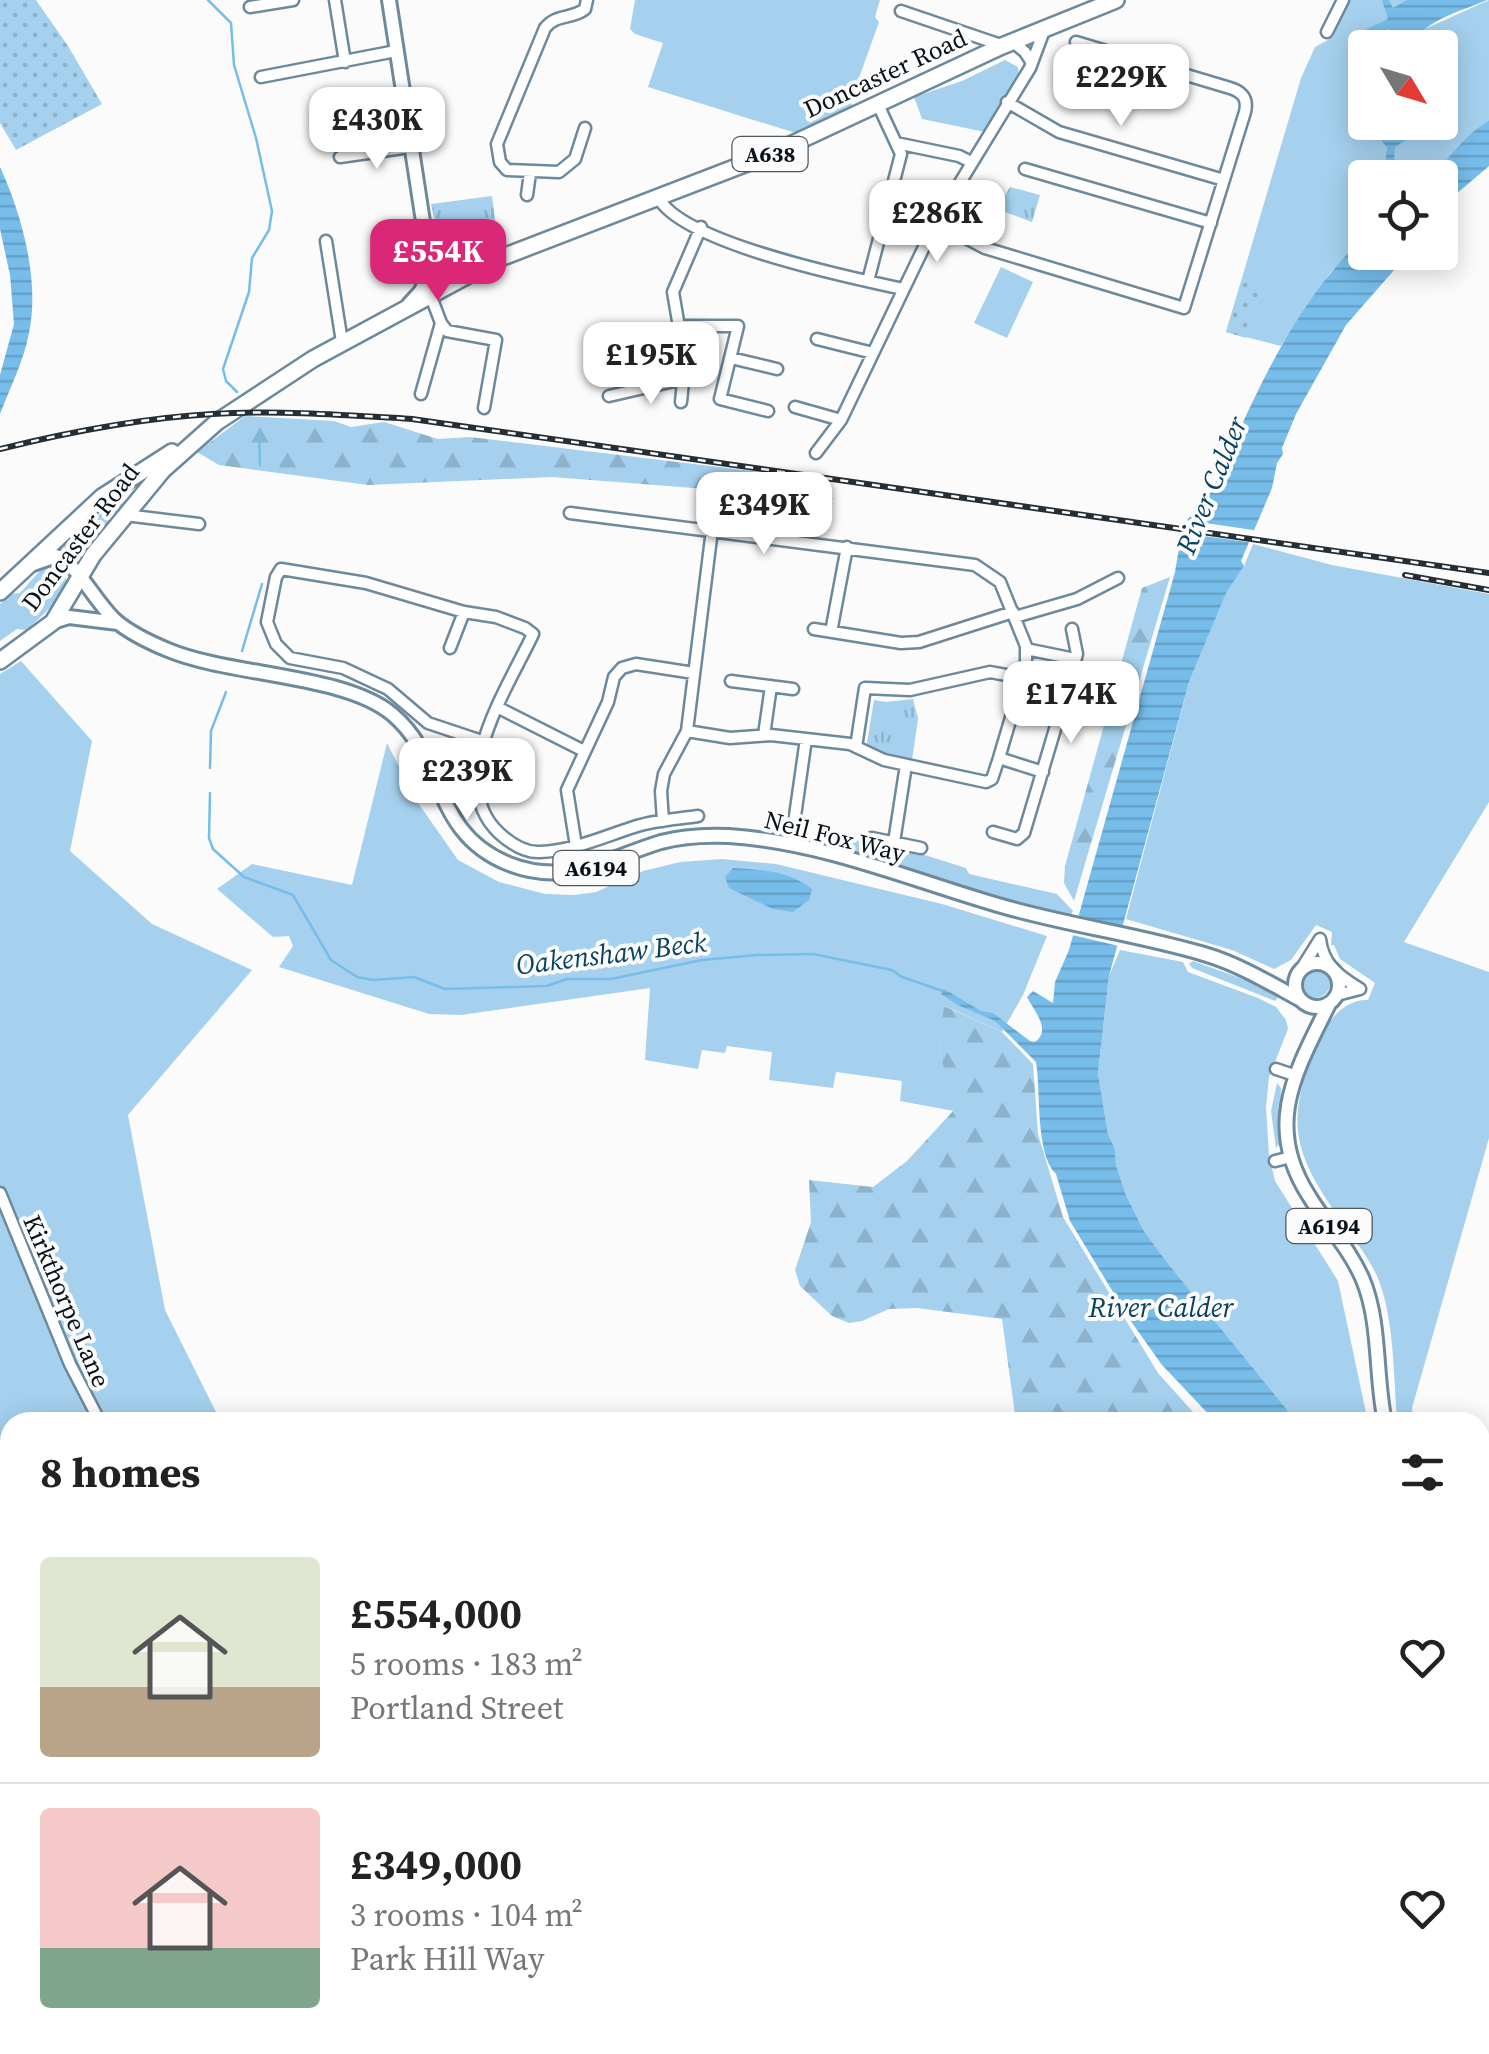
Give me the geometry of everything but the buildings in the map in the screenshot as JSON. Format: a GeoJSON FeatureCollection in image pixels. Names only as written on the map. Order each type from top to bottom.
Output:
{"type":"FeatureCollection","features":[{"type":"Feature","properties":{"kind":"highway","name":"Doncaster Road"},"geometry":{"type":"LineString","coordinates":[[0,592],[115,488],[342,342],[430,294],[576,226],[774,153],[1104,1]]}},
{"type":"Feature","properties":{"kind":"highway","name":"Doncaster Road"},"geometry":{"type":"LineString","coordinates":[[0,661],[8,650],[53,622],[93,555],[129,509],[197,438]]}},
{"type":"Feature","properties":{"kind":"highway"},"geometry":{"type":"LineString","coordinates":[[78,519],[123,495],[129,509]]}},
{"type":"Feature","properties":{"kind":"main road"},"geometry":{"type":"LineString","coordinates":[[389,0],[410,148],[427,240],[438,276],[430,294]]}},
{"type":"Feature","properties":{"kind":"main road"},"geometry":{"type":"LineString","coordinates":[[427,240],[449,262],[477,270]]}},
{"type":"Feature","properties":{"kind":"main road"},"geometry":{"type":"LineString","coordinates":[[427,240],[430,294]]}},
{"type":"Feature","properties":{"kind":"main road"},"geometry":{"type":"LineString","coordinates":[[404,309],[420,291],[429,272]]}},
{"type":"Feature","properties":{"kind":"main road","name":"Neil Fox Way"},"geometry":{"type":"LineString","coordinates":[[26,567],[56,556],[68,560],[92,598],[118,622],[168,650],[326,687],[390,712],[420,748],[448,812],[482,849],[519,868],[580,871],[666,840],[699,836],[791,844],[1039,916],[1203,954],[1269,980],[1304,1002]]}},
{"type":"Feature","properties":{"kind":"main road","name":"Neil Fox Way"},"geometry":{"type":"LineString","coordinates":[[53,622],[69,617],[118,622]]}},
{"type":"Feature","properties":{"kind":"main road"},"geometry":{"type":"LineString","coordinates":[[1269,980],[1280,981],[1319,963],[1332,969],[1338,981],[1333,999],[1319,1008],[1304,1002]]}},
{"type":"Feature","properties":{"kind":"main road"},"geometry":{"type":"LineString","coordinates":[[1299,973],[1294,984],[1314,1032]]}},
{"type":"Feature","properties":{"kind":"main road","name":"A6194"},"geometry":{"type":"LineString","coordinates":[[1333,999],[1294,1075],[1286,1115],[1291,1157],[1308,1196],[1363,1280],[1371,1307],[1383,1412]]}},
{"type":"Feature","properties":{"kind":"street"},"geometry":{"type":"LineString","coordinates":[[250,7],[293,0]]}},
{"type":"Feature","properties":{"kind":"street"},"geometry":{"type":"LineString","coordinates":[[335,0],[345,62]]}},
{"type":"Feature","properties":{"kind":"street"},"geometry":{"type":"LineString","coordinates":[[585,128],[575,159],[558,172],[530,173],[502,166],[497,144],[545,28],[560,16],[585,10],[587,0]]}},
{"type":"Feature","properties":{"kind":"street"},"geometry":{"type":"LineString","coordinates":[[1328,32],[1343,0]]}},
{"type":"Feature","properties":{"kind":"street"},"geometry":{"type":"LineString","coordinates":[[901,11],[1007,43],[1025,52],[1032,63]]}},
{"type":"Feature","properties":{"kind":"street"},"geometry":{"type":"LineString","coordinates":[[816,452],[841,420],[936,222],[1032,63],[1045,27]]}},
{"type":"Feature","properties":{"kind":"street"},"geometry":{"type":"LineString","coordinates":[[936,222],[985,248],[1184,308],[1245,112],[1244,95],[1076,42]]}},
{"type":"Feature","properties":{"kind":"street"},"geometry":{"type":"LineString","coordinates":[[261,77],[396,51]]}},
{"type":"Feature","properties":{"kind":"street"},"geometry":{"type":"LineString","coordinates":[[1115,94],[1127,57]]}},
{"type":"Feature","properties":{"kind":"street"},"geometry":{"type":"LineString","coordinates":[[1007,102],[1059,132],[1224,180]]}},
{"type":"Feature","properties":{"kind":"street"},"geometry":{"type":"LineString","coordinates":[[868,281],[901,154],[881,111]]}},
{"type":"Feature","properties":{"kind":"street"},"geometry":{"type":"LineString","coordinates":[[896,143],[971,162]]}},
{"type":"Feature","properties":{"kind":"street"},"geometry":{"type":"LineString","coordinates":[[340,157],[410,148]]}},
{"type":"Feature","properties":{"kind":"street"},"geometry":{"type":"LineString","coordinates":[[575,159],[590,163]]}},
{"type":"Feature","properties":{"kind":"street"},"geometry":{"type":"LineString","coordinates":[[1026,168],[1210,223]]}},
{"type":"Feature","properties":{"kind":"street"},"geometry":{"type":"LineString","coordinates":[[526,194],[530,173]]}},
{"type":"Feature","properties":{"kind":"street"},"geometry":{"type":"LineString","coordinates":[[658,197],[670,211],[758,254],[903,288]]}},
{"type":"Feature","properties":{"kind":"street"},"geometry":{"type":"LineString","coordinates":[[681,402],[686,362],[674,292],[701,228]]}},
{"type":"Feature","properties":{"kind":"street"},"geometry":{"type":"LineString","coordinates":[[326,241],[342,342]]}},
{"type":"Feature","properties":{"kind":"street"},"geometry":{"type":"LineString","coordinates":[[430,294],[440,324],[447,332],[496,340],[484,408]]}},
{"type":"Feature","properties":{"kind":"street"},"geometry":{"type":"LineString","coordinates":[[421,394],[440,324]]}},
{"type":"Feature","properties":{"kind":"street"},"geometry":{"type":"LineString","coordinates":[[680,326],[738,326],[720,400],[768,411]]}},
{"type":"Feature","properties":{"kind":"street"},"geometry":{"type":"LineString","coordinates":[[817,340],[873,353]]}},
{"type":"Feature","properties":{"kind":"street"},"geometry":{"type":"LineString","coordinates":[[731,358],[777,369]]}},
{"type":"Feature","properties":{"kind":"street"},"geometry":{"type":"LineString","coordinates":[[609,396],[684,380]]}},
{"type":"Feature","properties":{"kind":"street"},"geometry":{"type":"LineString","coordinates":[[795,407],[841,420]]}},
{"type":"Feature","properties":{"kind":"street"},"geometry":{"type":"LineString","coordinates":[[129,509],[153,520],[199,524]]}},
{"type":"Feature","properties":{"kind":"street"},"geometry":{"type":"LineString","coordinates":[[570,513],[975,565],[1000,582],[1026,650],[999,758],[992,779],[986,782],[884,760],[856,747],[764,734],[730,738],[687,731]]}},
{"type":"Feature","properties":{"kind":"street"},"geometry":{"type":"LineString","coordinates":[[663,820],[664,774],[687,731],[712,530]]}},
{"type":"Feature","properties":{"kind":"street"},"geometry":{"type":"LineString","coordinates":[[831,632],[848,547]]}},
{"type":"Feature","properties":{"kind":"street"},"geometry":{"type":"LineString","coordinates":[[482,742],[428,722],[388,689],[342,668],[290,658],[276,644],[267,622],[281,569],[366,582],[464,612],[496,617],[532,634],[482,742],[476,792],[494,828],[512,845],[534,852],[575,846],[663,820],[698,816]]}},
{"type":"Feature","properties":{"kind":"street"},"geometry":{"type":"LineString","coordinates":[[814,629],[901,643],[919,642],[1077,599],[1118,578]]}},
{"type":"Feature","properties":{"kind":"street"},"geometry":{"type":"LineString","coordinates":[[450,648],[464,612]]}},
{"type":"Feature","properties":{"kind":"street"},"geometry":{"type":"LineString","coordinates":[[993,832],[1021,837],[1076,659],[1072,629]]}},
{"type":"Feature","properties":{"kind":"street"},"geometry":{"type":"LineString","coordinates":[[1026,650],[1076,659]]}},
{"type":"Feature","properties":{"kind":"street"},"geometry":{"type":"LineString","coordinates":[[580,871],[567,790],[608,702],[614,678],[622,668],[636,664],[694,673]]}},
{"type":"Feature","properties":{"kind":"street"},"geometry":{"type":"LineString","coordinates":[[865,688],[916,689],[990,672],[1022,678]]}},
{"type":"Feature","properties":{"kind":"street"},"geometry":{"type":"LineString","coordinates":[[856,747],[866,675]]}},
{"type":"Feature","properties":{"kind":"street"},"geometry":{"type":"LineString","coordinates":[[731,680],[793,689]]}},
{"type":"Feature","properties":{"kind":"street"},"geometry":{"type":"LineString","coordinates":[[764,734],[772,686]]}},
{"type":"Feature","properties":{"kind":"street"},"geometry":{"type":"LineString","coordinates":[[499,708],[584,750]]}},
{"type":"Feature","properties":{"kind":"street"},"geometry":{"type":"LineString","coordinates":[[791,844],[806,740]]}},
{"type":"Feature","properties":{"kind":"street"},"geometry":{"type":"LineString","coordinates":[[999,758],[1043,772]]}},
{"type":"Feature","properties":{"kind":"street"},"geometry":{"type":"LineString","coordinates":[[894,842],[906,765]]}},
{"type":"Feature","properties":{"kind":"street"},"geometry":{"type":"LineString","coordinates":[[872,838],[921,848]]}},
{"type":"Feature","properties":{"kind":"street"},"geometry":{"type":"LineString","coordinates":[[1299,973],[1322,935],[1323,954],[1332,969],[1364,990],[1333,999]]}},
{"type":"Feature","properties":{"kind":"street"},"geometry":{"type":"LineString","coordinates":[[1276,1069],[1294,1075]]}},
{"type":"Feature","properties":{"kind":"street"},"geometry":{"type":"LineString","coordinates":[[1275,1161],[1291,1157]]}},
{"type":"Feature","properties":{"kind":"street","name":"Kirkthorpe Lane"},"geometry":{"type":"LineString","coordinates":[[0,1194],[70,1364],[95,1412]]}},
{"type":"Feature","properties":{"kind":"green space"},"geometry":{"type":"Polygon","coordinates":[[[0,0],[36,0],[102,104],[16,150],[0,123],[0,0]]]}},
{"type":"Feature","properties":{"kind":"green space"},"geometry":{"type":"Polygon","coordinates":[[[635,0],[880,0],[875,17],[879,22],[854,92],[838,88],[855,108],[802,135],[648,87],[663,43],[630,29],[635,0]]]}},
{"type":"Feature","properties":{"kind":"green space"},"geometry":{"type":"Polygon","coordinates":[[[1350,0],[1413,0],[1425,29],[1489,0],[1489,120],[1446,160],[1348,160],[1348,254],[1330,273],[1281,346],[1226,332],[1301,78],[1315,47],[1333,37],[1350,0]]]}},
{"type":"Feature","properties":{"kind":"green space"},"geometry":{"type":"Polygon","coordinates":[[[1005,60],[1018,67],[1019,78],[985,132],[922,119],[914,97],[962,81],[1005,60]]]}},
{"type":"Feature","properties":{"kind":"green space"},"geometry":{"type":"Polygon","coordinates":[[[1010,187],[1040,195],[1032,222],[997,209],[1010,187]]]}},
{"type":"Feature","properties":{"kind":"green space"},"geometry":{"type":"Polygon","coordinates":[[[492,196],[499,248],[474,260],[441,247],[431,204],[492,196]]]}},
{"type":"Feature","properties":{"kind":"green space"},"geometry":{"type":"Polygon","coordinates":[[[1001,267],[1033,282],[1007,338],[974,323],[1001,267]]]}},
{"type":"Feature","properties":{"kind":"green space"},"geometry":{"type":"Polygon","coordinates":[[[1242,279],[1262,285],[1246,338],[1226,332],[1242,279]]]}},
{"type":"Feature","properties":{"kind":"green space"},"geometry":{"type":"Polygon","coordinates":[[[245,416],[334,421],[351,427],[384,422],[438,439],[470,437],[769,473],[835,499],[552,477],[368,485],[219,465],[197,452],[245,416]]]}},
{"type":"Feature","properties":{"kind":"green space"},"geometry":{"type":"Polygon","coordinates":[[[121,500],[125,503],[80,559],[57,547],[60,541],[121,500]]]}},
{"type":"Feature","properties":{"kind":"green space"},"geometry":{"type":"Polygon","coordinates":[[[1253,544],[1332,565],[1489,594],[1489,802],[1404,942],[1489,972],[1489,1138],[1412,1412],[1396,1412],[1391,1337],[1379,1282],[1316,1182],[1299,1140],[1300,1096],[1323,1032],[1345,1007],[1368,1000],[1375,983],[1340,959],[1331,945],[1332,932],[1316,925],[1291,960],[1274,969],[1232,950],[1126,919],[1189,682],[1226,592],[1253,544]]]}},
{"type":"Feature","properties":{"kind":"green space"},"geometry":{"type":"Polygon","coordinates":[[[46,564],[60,568],[66,575],[60,594],[26,630],[17,629],[0,641],[0,604],[11,594],[20,593],[46,564]]]}},
{"type":"Feature","properties":{"kind":"green space"},"geometry":{"type":"Polygon","coordinates":[[[1170,577],[1074,901],[1064,883],[1065,866],[1142,588],[1170,577]]]}},
{"type":"Feature","properties":{"kind":"green space"},"geometry":{"type":"Polygon","coordinates":[[[21,661],[92,741],[70,851],[152,924],[252,970],[128,1115],[165,1310],[216,1412],[0,1412],[0,674],[21,661]]]}},
{"type":"Feature","properties":{"kind":"green space"},"geometry":{"type":"Polygon","coordinates":[[[913,699],[918,719],[912,760],[882,757],[866,749],[874,700],[913,699]]]}},
{"type":"Feature","properties":{"kind":"green space"},"geometry":{"type":"Polygon","coordinates":[[[387,743],[416,800],[458,860],[499,882],[545,894],[574,895],[596,892],[643,871],[680,862],[722,859],[776,864],[942,904],[1047,936],[1023,995],[1002,1032],[945,1006],[939,1047],[954,1111],[900,1101],[902,1081],[836,1072],[833,1088],[769,1080],[772,1052],[727,1046],[725,1053],[702,1050],[698,1069],[645,1060],[650,988],[461,1015],[429,1014],[279,967],[293,946],[289,936],[273,937],[217,889],[252,864],[352,885],[387,743]]]}},
{"type":"Feature","properties":{"kind":"green space"},"geometry":{"type":"Polygon","coordinates":[[[843,838],[906,849],[966,868],[969,874],[1057,894],[1073,911],[1071,915],[1032,908],[842,847],[843,838]]]}},
{"type":"Feature","properties":{"kind":"green space"},"geometry":{"type":"Polygon","coordinates":[[[1120,950],[1183,962],[1188,972],[1276,1007],[1286,1020],[1288,1029],[1269,1077],[1269,1155],[1275,1181],[1338,1281],[1366,1412],[1289,1412],[1144,1231],[1116,1165],[1098,1073],[1109,976],[1120,950]]]}},
{"type":"Feature","properties":{"kind":"green space"},"geometry":{"type":"Polygon","coordinates":[[[1193,961],[1265,987],[1279,996],[1275,1001],[1192,968],[1189,964],[1193,961]]]}},
{"type":"Feature","properties":{"kind":"green space"},"geometry":{"type":"Polygon","coordinates":[[[1315,968],[1329,977],[1330,983],[1321,997],[1315,998],[1301,989],[1300,983],[1309,969],[1315,968]]]}},
{"type":"Feature","properties":{"kind":"green space"},"geometry":{"type":"Polygon","coordinates":[[[944,1006],[1002,1032],[1033,1064],[1038,1134],[1063,1217],[1158,1373],[1193,1412],[1015,1412],[1002,1319],[917,1308],[889,1309],[849,1323],[832,1316],[800,1286],[795,1270],[811,1222],[809,1180],[873,1187],[907,1161],[953,1111],[939,1047],[944,1006]]]}},
{"type":"Feature","properties":{"kind":"green space"},"geometry":{"type":"Polygon","coordinates":[[[1277,1083],[1281,1088],[1280,1143],[1276,1148],[1271,1111],[1277,1083]]]}},
{"type":"Feature","properties":{"kind":"water"},"geometry":{"type":"Polygon","coordinates":[[[1382,0],[1389,0],[1393,8],[1407,0],[1487,0],[1424,30],[1365,30],[1388,19],[1382,0]]]}},
{"type":"Feature","properties":{"kind":"water"},"geometry":{"type":"Polygon","coordinates":[[[1489,120],[1489,166],[1458,192],[1458,160],[1446,160],[1489,120]]]}},
{"type":"Feature","properties":{"kind":"water"},"geometry":{"type":"Polygon","coordinates":[[[1381,140],[1406,140],[1395,147],[1394,160],[1386,160],[1387,147],[1381,140]]]}},
{"type":"Feature","properties":{"kind":"water"},"geometry":{"type":"Polygon","coordinates":[[[0,167],[27,248],[32,313],[27,343],[0,414],[0,375],[14,324],[10,275],[0,229],[0,167]]]}},
{"type":"Feature","properties":{"kind":"water","name":"River Calder"},"geometry":{"type":"Polygon","coordinates":[[[1348,253],[1348,270],[1394,270],[1346,325],[1296,414],[1272,488],[1241,561],[1244,566],[1226,593],[1189,682],[1109,976],[1098,1073],[1116,1165],[1144,1231],[1289,1412],[1207,1412],[1162,1365],[1070,1221],[1045,1152],[1036,1062],[995,1021],[941,994],[944,989],[981,1011],[993,1013],[1030,1041],[1040,1037],[1042,1026],[1027,997],[1033,991],[1053,1003],[1055,982],[1069,950],[1175,572],[1180,542],[1177,537],[1213,488],[1263,380],[1301,314],[1348,253]]]}},
{"type":"Feature","properties":{"kind":"water"},"geometry":{"type":"Polygon","coordinates":[[[733,868],[794,878],[812,889],[809,900],[793,912],[773,909],[729,888],[725,877],[733,868]]]}},
{"type":"Feature","properties":{"kind":"pier"},"geometry":{"type":"Polygon","coordinates":[[[1178,519],[1260,531],[1255,543],[1174,532],[1178,519]]]}},
{"type":"Feature","properties":{"kind":"pier"},"geometry":{"type":"Polygon","coordinates":[[[1073,916],[1129,928],[1123,947],[1068,934],[1073,916]]]}},
{"type":"Feature","properties":{"kind":"waterway","name":"Oakenshaw Beck"},"geometry":{"type":"LineString","coordinates":[[208,0],[231,23],[234,65],[272,211],[269,230],[252,258],[249,292],[223,369],[226,381],[237,392]]}},
{"type":"Feature","properties":{"kind":"waterway","name":"Oakenshaw Beck"},"geometry":{"type":"LineString","coordinates":[[259,430],[260,465]]}},
{"type":"Feature","properties":{"kind":"waterway","name":"Oakenshaw Beck"},"geometry":{"type":"LineString","coordinates":[[242,651],[262,584]]}},
{"type":"Feature","properties":{"kind":"waterway","name":"Oakenshaw Beck"},"geometry":{"type":"LineString","coordinates":[[210,768],[211,731],[226,692]]}},
{"type":"Feature","properties":{"kind":"waterway","name":"Oakenshaw Beck"},"geometry":{"type":"LineString","coordinates":[[210,793],[209,838],[213,849],[244,877],[293,895],[331,960],[357,977],[414,977],[445,989],[547,986],[567,979],[611,979],[702,960],[813,954],[892,970],[943,991]]}},
{"type":"Feature","properties":{"kind":"railway"},"geometry":{"type":"LineString","coordinates":[[0,449],[105,427],[212,414],[412,419],[1489,573]]}},
{"type":"Feature","properties":{"kind":"railway"},"geometry":{"type":"LineString","coordinates":[[1405,575],[1489,590]]}}]}
